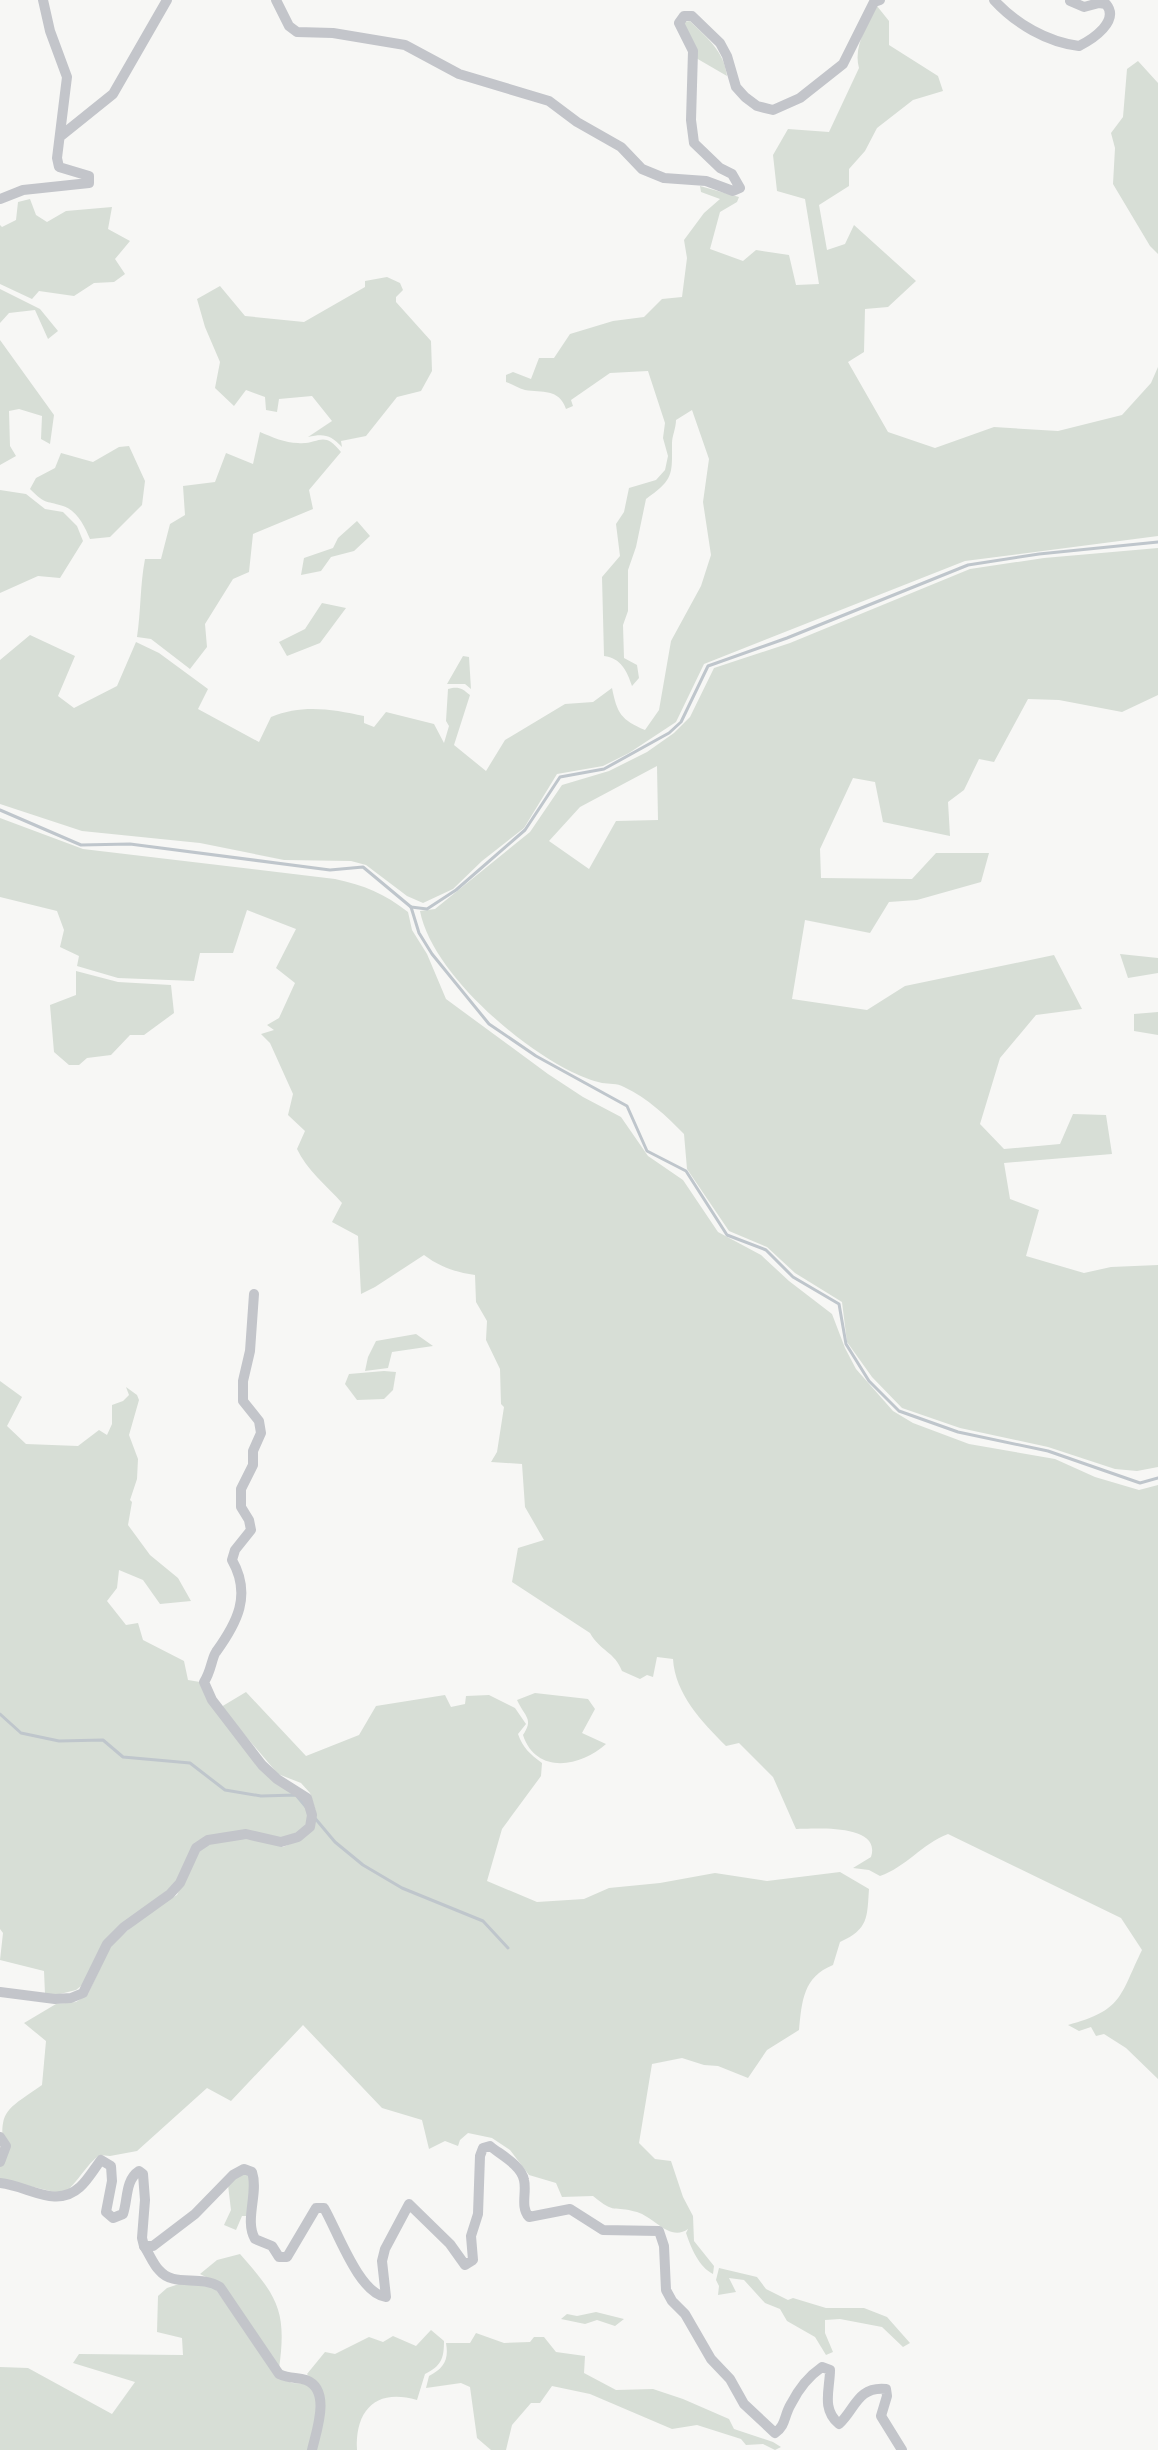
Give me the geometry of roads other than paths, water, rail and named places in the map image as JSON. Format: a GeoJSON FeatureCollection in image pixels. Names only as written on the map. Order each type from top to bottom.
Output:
{"type":"FeatureCollection","features":[{"type":"Feature","properties":{"kind":"street"},"geometry":{"type":"LineString","coordinates":[[0,199],[23,190],[89,183],[88,176],[59,166],[57,158],[62,135],[68,77],[50,31],[43,0]]}},
{"type":"Feature","properties":{"kind":"street"},"geometry":{"type":"LineString","coordinates":[[62,135],[113,94],[167,0]]}},
{"type":"Feature","properties":{"kind":"street"},"geometry":{"type":"LineString","coordinates":[[276,0],[289,26],[297,32],[333,33],[405,45],[459,74],[549,101],[577,122],[621,147],[642,168],[664,178],[706,181],[734,191],[740,188],[732,174],[720,168],[694,143],[691,120],[693,51],[679,23],[684,16],[692,16],[720,43],[727,56],[736,87],[745,97],[757,106],[772,110],[800,99],[843,64],[874,2],[880,0]]}},
{"type":"Feature","properties":{"kind":"street"},"geometry":{"type":"LineString","coordinates":[[994,0],[1034,31],[1059,44],[1079,46],[1102,30],[1110,16],[1109,8],[1106,4],[1099,3],[1084,7],[1070,1]]}},
{"type":"Feature","properties":{"kind":"street"},"geometry":{"type":"LineString","coordinates":[[0,1992],[55,1999],[71,1998],[83,1993],[107,1944],[124,1927],[170,1894],[180,1883],[196,1848],[208,1840],[246,1834],[281,1842],[298,1837],[310,1827],[312,1815],[307,1798],[277,1779],[262,1765],[212,1700],[204,1682],[212,1669],[215,1653],[232,1631],[241,1611],[238,1570],[232,1560],[235,1551],[251,1530],[249,1520],[241,1507],[241,1489],[253,1465],[253,1451],[261,1433],[259,1421],[243,1401],[243,1381],[250,1351],[254,1294]]}},
{"type":"Feature","properties":{"kind":"street"},"geometry":{"type":"LineString","coordinates":[[0,2137],[6,2146],[0,2162]]}},
{"type":"Feature","properties":{"kind":"street"},"geometry":{"type":"LineString","coordinates":[[144,2246],[153,2246],[195,2214],[233,2175],[244,2169],[252,2172],[255,2182],[252,2224],[255,2238],[272,2246],[279,2257],[287,2257],[309,2216],[316,2208],[324,2208],[355,2267],[372,2290],[379,2296],[386,2296],[382,2261],[385,2249],[409,2204],[450,2244],[465,2265],[473,2260],[471,2236],[479,2204],[480,2156],[483,2148],[490,2146],[518,2168],[524,2178],[525,2213],[529,2217],[570,2209],[603,2230],[659,2231],[664,2246],[666,2290],[672,2301],[685,2314],[711,2359],[730,2379],[744,2404],[775,2433],[783,2428],[790,2405],[801,2388],[822,2367],[830,2370],[828,2402],[834,2420],[839,2424],[857,2400],[875,2388],[886,2389],[887,2396],[881,2416],[902,2450]]}},
{"type":"Feature","properties":{"kind":"street"},"geometry":{"type":"LineString","coordinates":[[0,2183],[19,2185],[52,2199],[66,2197],[82,2185],[101,2160],[111,2166],[112,2181],[106,2212],[113,2218],[123,2214],[127,2191],[134,2174],[139,2171],[143,2174],[145,2186],[142,2238],[158,2270],[168,2278],[209,2280],[220,2287],[279,2374],[290,2380],[307,2380],[317,2389],[320,2421],[312,2450]]}},
{"type":"Feature","properties":{"kind":"waterway"},"geometry":{"type":"LineString","coordinates":[[411,907],[427,909],[456,890],[525,830],[560,777],[604,769],[669,733],[681,722],[708,666],[787,638],[968,565],[1039,554],[1158,542]]}},
{"type":"Feature","properties":{"kind":"waterway"},"geometry":{"type":"LineString","coordinates":[[0,810],[81,845],[130,844],[330,870],[363,867],[411,907],[419,933],[432,954],[489,1024],[536,1056],[627,1106],[647,1151],[686,1171],[727,1235],[766,1250],[793,1277],[839,1304],[846,1344],[869,1381],[899,1411],[958,1432],[1048,1451],[1140,1483],[1158,1478]]}},
{"type":"Feature","properties":{"kind":"waterway"},"geometry":{"type":"LineString","coordinates":[[0,1714],[21,1733],[59,1741],[103,1740],[123,1757],[190,1763],[225,1790],[261,1796],[296,1795],[306,1807]]}},
{"type":"Feature","properties":{"kind":"waterway"},"geometry":{"type":"LineString","coordinates":[[314,1817],[335,1842],[363,1865],[402,1888],[483,1921],[508,1948]]}}]}
